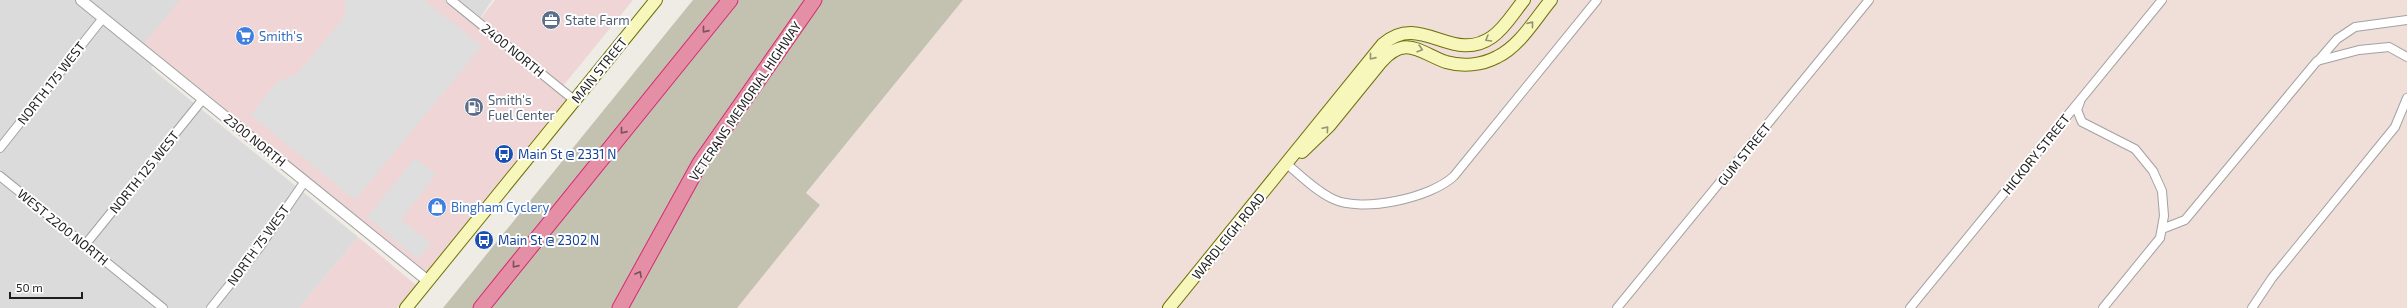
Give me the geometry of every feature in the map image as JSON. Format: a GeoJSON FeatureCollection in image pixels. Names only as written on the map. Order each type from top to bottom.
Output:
{"type":"FeatureCollection","features":[{"type":"Feature","properties":{"kind":"highway"},"geometry":{"type":"LineString","coordinates":[[481,308],[730,0]]}},
{"type":"Feature","properties":{"kind":"highway","name":"VETERANS MEMORIAL HIGHWAY"},"geometry":{"type":"LineString","coordinates":[[620,308],[700,163],[814,0]]}},
{"type":"Feature","properties":{"kind":"main road","name":"MAIN STREET"},"geometry":{"type":"LineString","coordinates":[[406,308],[656,0]]}},
{"type":"Feature","properties":{"kind":"main road"},"geometry":{"type":"LineString","coordinates":[[1287,164],[1388,40],[1404,33],[1418,32],[1451,44],[1466,46],[1481,43],[1499,31],[1524,0]]}},
{"type":"Feature","properties":{"kind":"main road"},"geometry":{"type":"LineString","coordinates":[[1287,164],[1320,136],[1391,52],[1411,47],[1425,50],[1455,64],[1471,65],[1487,61],[1510,49],[1551,0]]}},
{"type":"Feature","properties":{"kind":"main road","name":"WARDLEIGH ROAD"},"geometry":{"type":"LineString","coordinates":[[1169,308],[1287,164]]}},
{"type":"Feature","properties":{"kind":"street","name":"2300 NORTH"},"geometry":{"type":"LineString","coordinates":[[81,0],[428,281]]}},
{"type":"Feature","properties":{"kind":"street","name":"2400 NORTH"},"geometry":{"type":"LineString","coordinates":[[451,0],[574,100]]}},
{"type":"Feature","properties":{"kind":"street"},"geometry":{"type":"LineString","coordinates":[[1287,164],[1325,195],[1348,204],[1371,204],[1424,195],[1438,189],[1454,176],[1597,0]]}},
{"type":"Feature","properties":{"kind":"street","name":"GUM STREET"},"geometry":{"type":"LineString","coordinates":[[1617,308],[1869,0]]}},
{"type":"Feature","properties":{"kind":"street","name":"HICKORY STREET"},"geometry":{"type":"LineString","coordinates":[[1910,308],[2162,0]]}},
{"type":"Feature","properties":{"kind":"street","name":"NORTH 175 WEST"},"geometry":{"type":"LineString","coordinates":[[0,148],[103,18]]}},
{"type":"Feature","properties":{"kind":"street"},"geometry":{"type":"LineString","coordinates":[[2162,229],[2185,220],[2337,39],[2355,27],[2407,20]]}},
{"type":"Feature","properties":{"kind":"street"},"geometry":{"type":"LineString","coordinates":[[2317,62],[2359,50],[2389,47],[2407,57]]}},
{"type":"Feature","properties":{"kind":"street"},"geometry":{"type":"LineString","coordinates":[[2252,308],[2272,278],[2395,127],[2407,98]]}},
{"type":"Feature","properties":{"kind":"street","name":"NORTH 125 WEST"},"geometry":{"type":"LineString","coordinates":[[85,245],[203,99]]}},
{"type":"Feature","properties":{"kind":"street"},"geometry":{"type":"LineString","coordinates":[[2080,99],[2077,110],[2082,122],[2135,149],[2153,171],[2162,191],[2164,216],[2160,238],[2103,308]]}},
{"type":"Feature","properties":{"kind":"street","name":"WEST 2200 NORTH"},"geometry":{"type":"LineString","coordinates":[[0,176],[163,308]]}},
{"type":"Feature","properties":{"kind":"street","name":"NORTH 75 WEST"},"geometry":{"type":"LineString","coordinates":[[211,308],[259,248],[305,181]]}},
{"type":"Feature","properties":{"kind":"shaded area"},"geometry":{"type":"Polygon","coordinates":[[[0,0],[203,0],[151,68],[358,237],[299,308],[0,308],[0,0]]]}},
{"type":"Feature","properties":{"kind":"shaded area"},"geometry":{"type":"Polygon","coordinates":[[[180,0],[443,0],[475,26],[495,0],[633,0],[563,86],[502,47],[571,104],[429,279],[143,45],[180,0]]]}},
{"type":"Feature","properties":{"kind":"shaded area"},"geometry":{"type":"Polygon","coordinates":[[[345,0],[424,0],[482,46],[355,200],[251,115],[276,83],[297,74],[345,16],[345,0]]]}},
{"type":"Feature","properties":{"kind":"shaded area"},"geometry":{"type":"Polygon","coordinates":[[[436,0],[492,0],[473,29],[436,0]]]}},
{"type":"Feature","properties":{"kind":"shaded area"},"geometry":{"type":"Polygon","coordinates":[[[693,0],[963,0],[806,193],[820,205],[737,308],[443,308],[693,0]]]}},
{"type":"Feature","properties":{"kind":"shaded area"},"geometry":{"type":"Polygon","coordinates":[[[963,0],[2407,0],[2407,308],[736,308],[820,205],[806,194],[963,0]]]}},
{"type":"Feature","properties":{"kind":"shaded area"},"geometry":{"type":"Polygon","coordinates":[[[415,158],[436,174],[401,220],[431,243],[418,259],[367,217],[415,158]]]}},
{"type":"Feature","properties":{"kind":"shaded area"},"geometry":{"type":"Polygon","coordinates":[[[358,237],[416,285],[397,308],[299,308],[358,237]]]}},
{"type":"Feature","properties":{"kind":"place","name":"State Farm"},"geometry":{"type":"Point","coordinates":[551,20]}},
{"type":"Feature","properties":{"kind":"place","name":"Smith's"},"geometry":{"type":"Point","coordinates":[245,36]}},
{"type":"Feature","properties":{"kind":"place","name":"Smith's Fuel Center"},"geometry":{"type":"Point","coordinates":[474,107]}},
{"type":"Feature","properties":{"kind":"place","name":"Main St @ 2331 N"},"geometry":{"type":"Point","coordinates":[504,154]}},
{"type":"Feature","properties":{"kind":"place","name":"Bingham Cyclery"},"geometry":{"type":"Point","coordinates":[437,207]}},
{"type":"Feature","properties":{"kind":"place","name":"Main St @ 2302 N"},"geometry":{"type":"Point","coordinates":[484,240]}}]}
